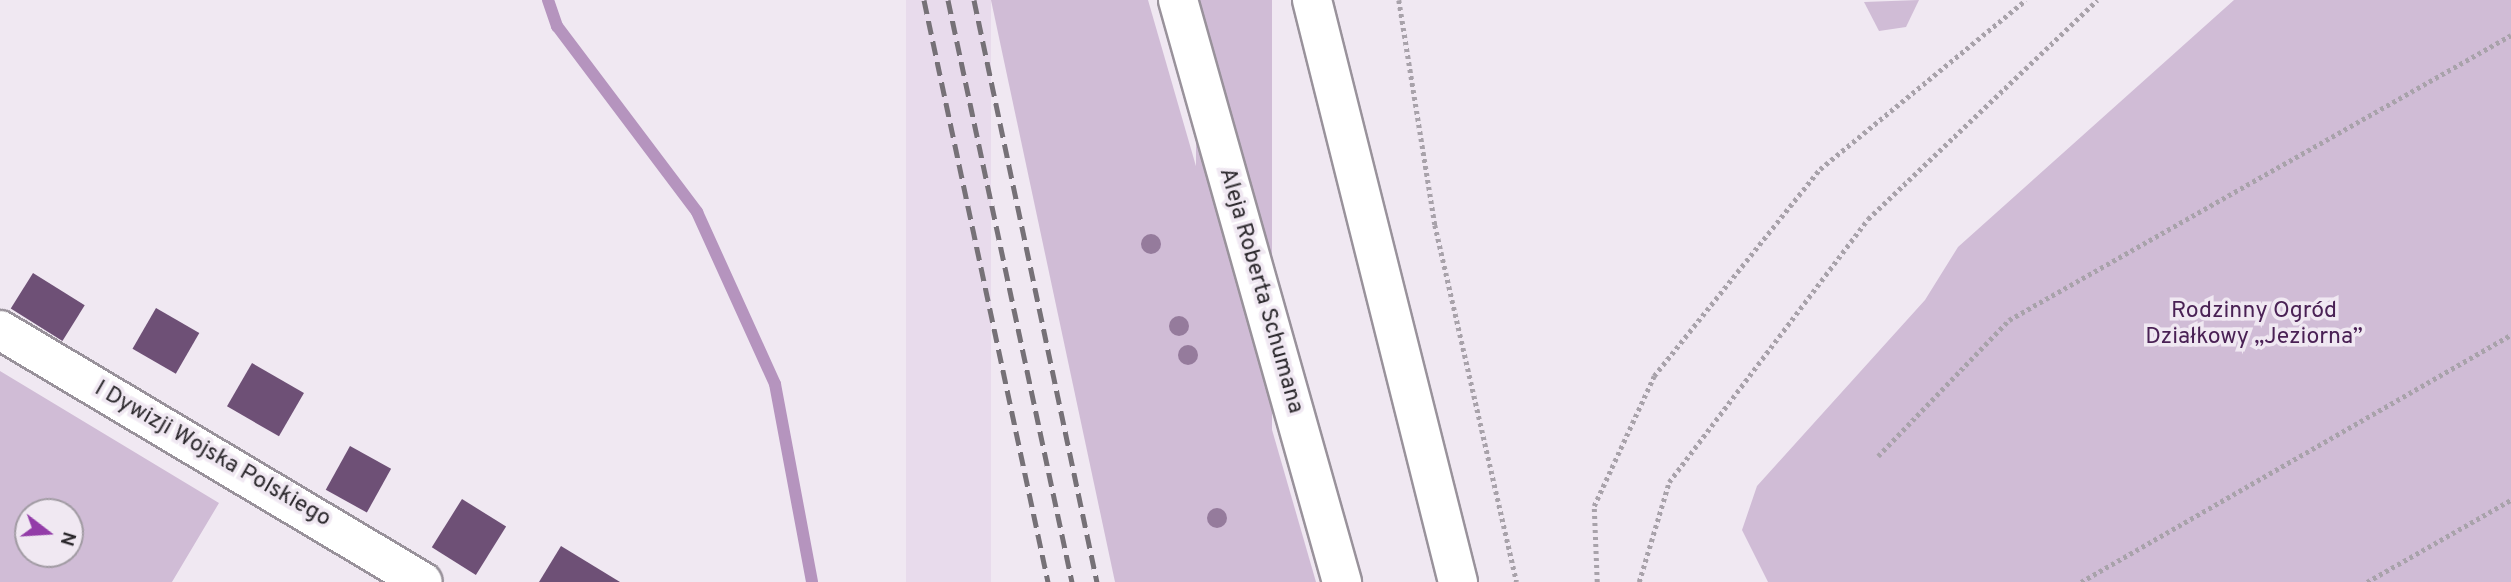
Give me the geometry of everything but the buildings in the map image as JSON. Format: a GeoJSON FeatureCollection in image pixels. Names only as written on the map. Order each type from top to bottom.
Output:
{"type":"FeatureCollection","features":[{"type":"Feature","properties":{"kind":"main road","name":"Aleja Roberta Schumana"},"geometry":{"type":"LineString","coordinates":[[1178,0],[1342,582]]}},
{"type":"Feature","properties":{"kind":"main road"},"geometry":{"type":"LineString","coordinates":[[1312,0],[1458,582]]}},
{"type":"Feature","properties":{"kind":"main road","name":"I Dywizji Wojska Polskiego"},"geometry":{"type":"LineString","coordinates":[[0,330],[422,582]]}},
{"type":"Feature","properties":{"kind":"path"},"geometry":{"type":"LineString","coordinates":[[1399,0],[1434,225],[1517,582]]}},
{"type":"Feature","properties":{"kind":"path"},"geometry":{"type":"LineString","coordinates":[[1597,582],[1594,506],[1654,376],[1820,169],[2025,0]]}},
{"type":"Feature","properties":{"kind":"path"},"geometry":{"type":"LineString","coordinates":[[1639,582],[1670,482],[1868,219],[2097,0]]}},
{"type":"Feature","properties":{"kind":"path"},"geometry":{"type":"LineString","coordinates":[[1878,456],[2008,320],[2511,35]]}},
{"type":"Feature","properties":{"kind":"path"},"geometry":{"type":"LineString","coordinates":[[2081,582],[2511,335]]}},
{"type":"Feature","properties":{"kind":"path"},"geometry":{"type":"LineString","coordinates":[[2367,582],[2511,500]]}},
{"type":"Feature","properties":{"kind":"shaded area"},"geometry":{"type":"Polygon","coordinates":[[[906,0],[991,0],[991,582],[906,582],[906,0]]]}},
{"type":"Feature","properties":{"kind":"green space"},"geometry":{"type":"Polygon","coordinates":[[[991,0],[1148,0],[1316,582],[1115,582],[991,0]]]}},
{"type":"Feature","properties":{"kind":"green space"},"geometry":{"type":"Polygon","coordinates":[[[1196,0],[1272,0],[1272,582],[1196,582],[1196,0]]]}},
{"type":"Feature","properties":{"kind":"green space"},"geometry":{"type":"Polygon","coordinates":[[[1919,0],[1906,27],[1879,31],[1864,2],[1919,0]]]}},
{"type":"Feature","properties":{"kind":"green space","name":"Rodzinny Ogród Działkowy „Jeziorna”"},"geometry":{"type":"Polygon","coordinates":[[[2234,0],[2511,0],[2511,582],[1768,582],[1742,530],[1757,486],[1925,300],[1958,247],[2234,0]]]}},
{"type":"Feature","properties":{"kind":"green space"},"geometry":{"type":"Polygon","coordinates":[[[0,371],[219,503],[172,582],[0,582],[0,371]]]}},
{"type":"Feature","properties":{"kind":"waterway"},"geometry":{"type":"LineString","coordinates":[[548,0],[557,26],[697,212],[775,384],[812,582]]}},
{"type":"Feature","properties":{"kind":"railway"},"geometry":{"type":"LineString","coordinates":[[924,0],[1048,582]]}},
{"type":"Feature","properties":{"kind":"railway"},"geometry":{"type":"LineString","coordinates":[[948,0],[1072,582]]}},
{"type":"Feature","properties":{"kind":"railway"},"geometry":{"type":"LineString","coordinates":[[974,0],[1097,582]]}}]}
